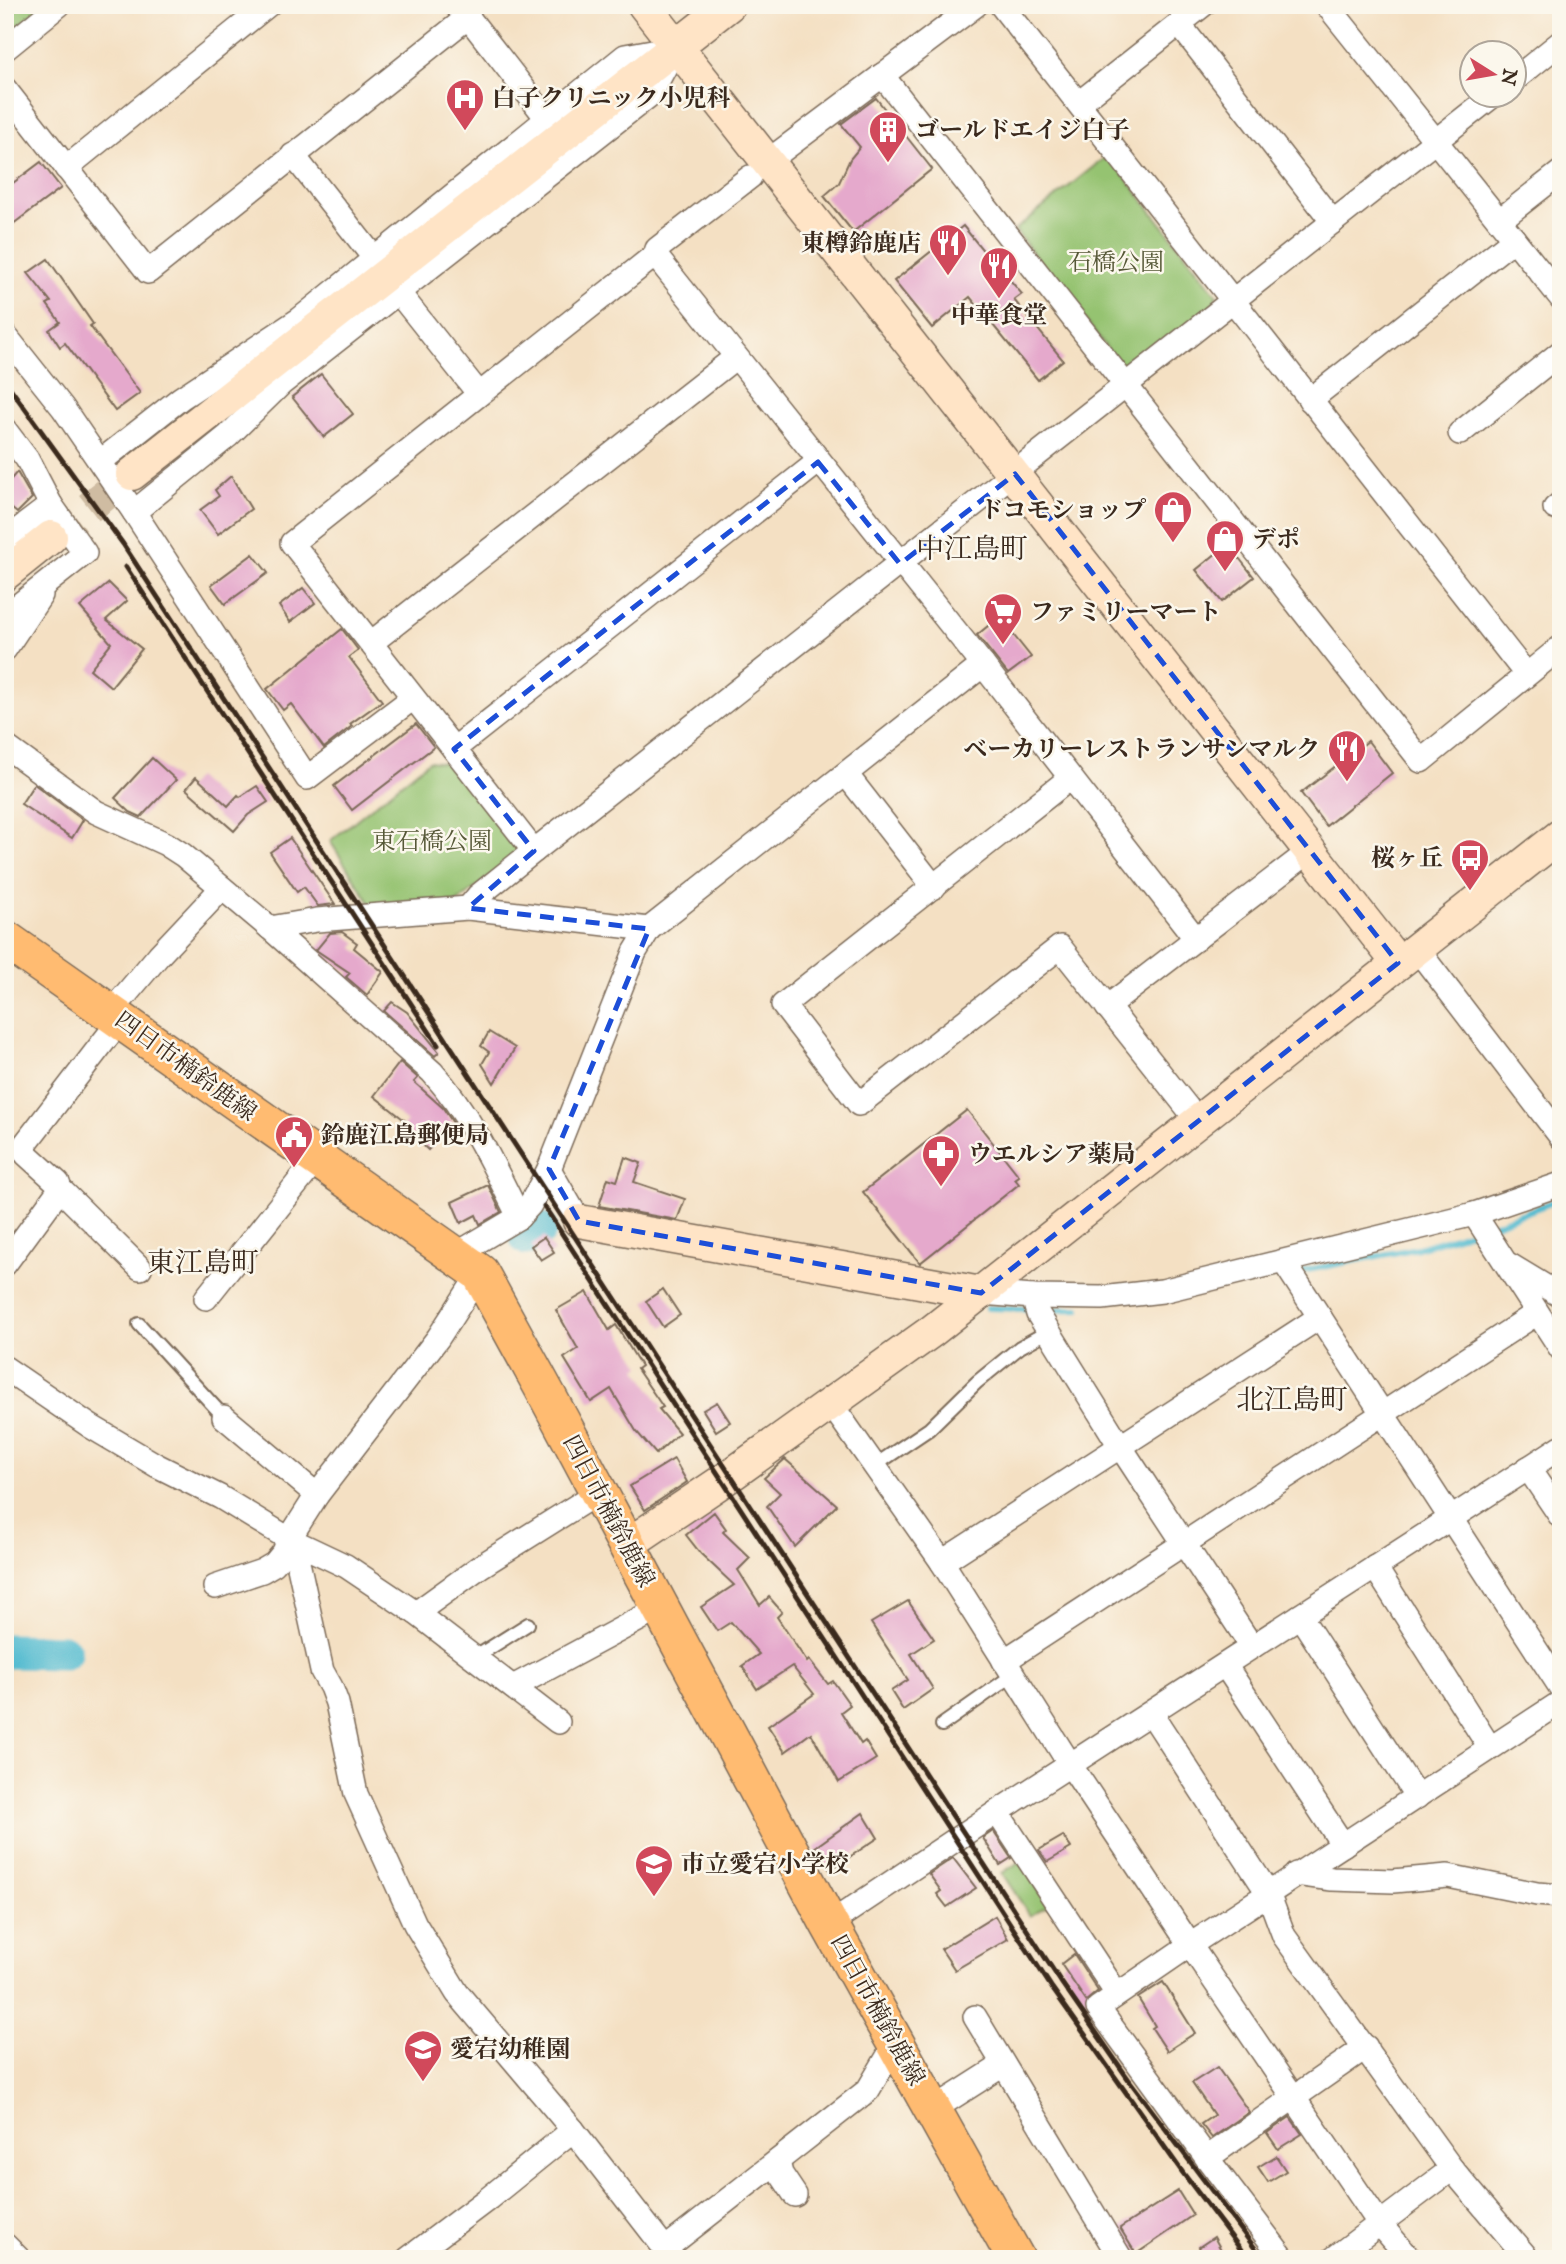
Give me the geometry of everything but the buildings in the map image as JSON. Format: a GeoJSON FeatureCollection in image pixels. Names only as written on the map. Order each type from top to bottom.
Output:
{"type":"FeatureCollection","features":[{"type":"Feature","properties":{"kind":"main road","name":"四日市楠鈴鹿線"},"geometry":{"type":"LineString","coordinates":[[5,939],[467,1264],[599,1492],[829,1924],[1016,2259]]}},
{"type":"Feature","properties":{"kind":"street"},"geometry":{"type":"LineString","coordinates":[[5,49],[59,5]]}},
{"type":"Feature","properties":{"kind":"street"},"geometry":{"type":"LineString","coordinates":[[66,168],[268,5]]}},
{"type":"Feature","properties":{"kind":"street"},"geometry":{"type":"LineString","coordinates":[[644,5],[677,46],[759,169],[1014,474],[1310,851],[1408,956],[1561,1137]]}},
{"type":"Feature","properties":{"kind":"street"},"geometry":{"type":"LineString","coordinates":[[132,474],[729,5]]}},
{"type":"Feature","properties":{"kind":"street"},"geometry":{"type":"LineString","coordinates":[[534,851],[292,543],[655,255],[657,249],[881,75],[976,5]]}},
{"type":"Feature","properties":{"kind":"street"},"geometry":{"type":"LineString","coordinates":[[1001,5],[1526,674]]}},
{"type":"Feature","properties":{"kind":"street"},"geometry":{"type":"LineString","coordinates":[[1079,103],[1203,5]]}},
{"type":"Feature","properties":{"kind":"street"},"geometry":{"type":"LineString","coordinates":[[1327,5],[1561,298]]}},
{"type":"Feature","properties":{"kind":"street"},"geometry":{"type":"LineString","coordinates":[[5,89],[148,272],[293,155],[462,11],[542,112]]}},
{"type":"Feature","properties":{"kind":"street"},"geometry":{"type":"LineString","coordinates":[[1178,24],[1333,222]]}},
{"type":"Feature","properties":{"kind":"street"},"geometry":{"type":"LineString","coordinates":[[1528,68],[1561,42]]}},
{"type":"Feature","properties":{"kind":"street"},"geometry":{"type":"LineString","coordinates":[[134,512],[228,436],[281,383],[650,95],[677,46]]}},
{"type":"Feature","properties":{"kind":"street"},"geometry":{"type":"LineString","coordinates":[[101,461],[181,398],[300,319],[625,56],[677,46]]}},
{"type":"Feature","properties":{"kind":"street"},"geometry":{"type":"LineString","coordinates":[[881,75],[1421,761],[1561,647]]}},
{"type":"Feature","properties":{"kind":"street"},"geometry":{"type":"LineString","coordinates":[[468,908],[478,896],[534,851],[1477,108]]}},
{"type":"Feature","properties":{"kind":"street"},"geometry":{"type":"LineString","coordinates":[[293,155],[366,249]]}},
{"type":"Feature","properties":{"kind":"street"},"geometry":{"type":"LineString","coordinates":[[1500,220],[1561,172]]}},
{"type":"Feature","properties":{"kind":"street"},"geometry":{"type":"LineString","coordinates":[[1310,400],[1514,239]]}},
{"type":"Feature","properties":{"kind":"street"},"geometry":{"type":"LineString","coordinates":[[655,255],[983,665],[1196,939]]}},
{"type":"Feature","properties":{"kind":"street"},"geometry":{"type":"LineString","coordinates":[[398,292],[479,394]]}},
{"type":"Feature","properties":{"kind":"street"},"geometry":{"type":"LineString","coordinates":[[5,335],[101,461],[307,778],[413,698]]}},
{"type":"Feature","properties":{"kind":"street"},"geometry":{"type":"LineString","coordinates":[[1460,433],[1561,352]]}},
{"type":"Feature","properties":{"kind":"street"},"geometry":{"type":"LineString","coordinates":[[371,643],[736,357]]}},
{"type":"Feature","properties":{"kind":"street"},"geometry":{"type":"LineString","coordinates":[[5,430],[27,459],[51,505],[85,553],[5,616]]}},
{"type":"Feature","properties":{"kind":"street"},"geometry":{"type":"LineString","coordinates":[[454,749],[818,462]]}},
{"type":"Feature","properties":{"kind":"street"},"geometry":{"type":"LineString","coordinates":[[5,540],[51,505]]}},
{"type":"Feature","properties":{"kind":"street"},"geometry":{"type":"LineString","coordinates":[[5,574],[51,537]]}},
{"type":"Feature","properties":{"kind":"street"},"geometry":{"type":"LineString","coordinates":[[5,649],[50,581]]}},
{"type":"Feature","properties":{"kind":"street"},"geometry":{"type":"LineString","coordinates":[[215,1587],[262,1571],[274,1564],[284,1552],[289,1539],[317,1495],[438,1338],[467,1264],[530,1205],[549,1169],[635,952],[649,929],[983,665]]}},
{"type":"Feature","properties":{"kind":"street"},"geometry":{"type":"LineString","coordinates":[[5,746],[96,812],[166,844],[183,855],[270,928],[432,1072],[446,1087],[480,1138],[519,1217]]}},
{"type":"Feature","properties":{"kind":"street"},"geometry":{"type":"LineString","coordinates":[[846,774],[934,887]]}},
{"type":"Feature","properties":{"kind":"street"},"geometry":{"type":"LineString","coordinates":[[1069,779],[783,1005],[859,1104],[1060,947],[1198,1121]]}},
{"type":"Feature","properties":{"kind":"street"},"geometry":{"type":"LineString","coordinates":[[627,1545],[932,1331],[1561,835]]}},
{"type":"Feature","properties":{"kind":"street"},"geometry":{"type":"LineString","coordinates":[[1107,1007],[1310,851]]}},
{"type":"Feature","properties":{"kind":"street"},"geometry":{"type":"LineString","coordinates":[[140,1268],[60,1189],[58,1183],[26,1154],[25,1144],[159,955],[222,888]]}},
{"type":"Feature","properties":{"kind":"street"},"geometry":{"type":"LineString","coordinates":[[270,928],[306,921],[468,908],[649,929]]}},
{"type":"Feature","properties":{"kind":"street"},"geometry":{"type":"LineString","coordinates":[[206,1298],[316,1160]]}},
{"type":"Feature","properties":{"kind":"street"},"geometry":{"type":"LineString","coordinates":[[549,1169],[579,1221],[981,1293],[1039,1312],[1102,1298],[1162,1291],[1284,1262],[1480,1223],[1561,1184]]}},
{"type":"Feature","properties":{"kind":"street"},"geometry":{"type":"LineString","coordinates":[[5,1264],[60,1189]]}},
{"type":"Feature","properties":{"kind":"street"},"geometry":{"type":"LineString","coordinates":[[1480,1223],[1561,1349]]}},
{"type":"Feature","properties":{"kind":"street"},"geometry":{"type":"LineString","coordinates":[[1284,1262],[1561,1688]]}},
{"type":"Feature","properties":{"kind":"street"},"geometry":{"type":"LineString","coordinates":[[1506,1262],[1561,1296]]}},
{"type":"Feature","properties":{"kind":"street"},"geometry":{"type":"LineString","coordinates":[[1039,1312],[1120,1446],[1252,1647]]}},
{"type":"Feature","properties":{"kind":"street"},"geometry":{"type":"LineString","coordinates":[[1008,1668],[1184,1544],[1537,1313]]}},
{"type":"Feature","properties":{"kind":"street"},"geometry":{"type":"LineString","coordinates":[[942,1562],[1320,1317]]}},
{"type":"Feature","properties":{"kind":"street"},"geometry":{"type":"LineString","coordinates":[[5,1368],[90,1426],[156,1465],[220,1497],[289,1539],[346,1566],[416,1613],[558,1722]]}},
{"type":"Feature","properties":{"kind":"street"},"geometry":{"type":"LineString","coordinates":[[831,1404],[942,1562],[1071,1766],[1293,2098],[1379,2223],[1410,2259]]}},
{"type":"Feature","properties":{"kind":"street"},"geometry":{"type":"LineString","coordinates":[[225,1417],[317,1495]]}},
{"type":"Feature","properties":{"kind":"street"},"geometry":{"type":"LineString","coordinates":[[829,1924],[997,1812],[1561,1447]]}},
{"type":"Feature","properties":{"kind":"street"},"geometry":{"type":"LineString","coordinates":[[1528,1468],[1561,1517]]}},
{"type":"Feature","properties":{"kind":"street"},"geometry":{"type":"LineString","coordinates":[[416,1613],[481,1566],[599,1492]]}},
{"type":"Feature","properties":{"kind":"street"},"geometry":{"type":"LineString","coordinates":[[289,1539],[296,1553],[316,1634],[322,1671],[337,1703],[356,1794],[415,1924],[457,1993],[573,2130],[669,2254],[778,2161],[868,2090],[896,2043]]}},
{"type":"Feature","properties":{"kind":"street"},"geometry":{"type":"LineString","coordinates":[[1375,1567],[1490,1748]]}},
{"type":"Feature","properties":{"kind":"street"},"geometry":{"type":"LineString","coordinates":[[513,1688],[660,1608]]}},
{"type":"Feature","properties":{"kind":"street"},"geometry":{"type":"LineString","coordinates":[[1300,1616],[1417,1797]]}},
{"type":"Feature","properties":{"kind":"street"},"geometry":{"type":"LineString","coordinates":[[1225,1665],[1343,1845]]}},
{"type":"Feature","properties":{"kind":"street"},"geometry":{"type":"LineString","coordinates":[[1284,2259],[1098,2008],[1296,1874],[1561,1702]]}},
{"type":"Feature","properties":{"kind":"street"},"geometry":{"type":"LineString","coordinates":[[1151,1713],[1268,1893],[1284,1936],[1452,2169],[1528,2259]]}},
{"type":"Feature","properties":{"kind":"street"},"geometry":{"type":"LineString","coordinates":[[997,1812],[1117,1994]]}},
{"type":"Feature","properties":{"kind":"street"},"geometry":{"type":"LineString","coordinates":[[1296,1874],[1332,1879],[1392,1881],[1448,1876],[1537,1894],[1561,1896]]}},
{"type":"Feature","properties":{"kind":"street"},"geometry":{"type":"LineString","coordinates":[[975,2017],[1121,2259]]}},
{"type":"Feature","properties":{"kind":"street"},"geometry":{"type":"LineString","coordinates":[[1207,2158],[1366,2047]]}},
{"type":"Feature","properties":{"kind":"street"},"geometry":{"type":"LineString","coordinates":[[934,2109],[1003,2065]]}},
{"type":"Feature","properties":{"kind":"street"},"geometry":{"type":"LineString","coordinates":[[408,2259],[573,2130]]}},
{"type":"Feature","properties":{"kind":"street"},"geometry":{"type":"LineString","coordinates":[[778,2161],[781,2174],[795,2195]]}},
{"type":"Feature","properties":{"kind":"street"},"geometry":{"type":"LineString","coordinates":[[1333,2259],[1452,2169]]}},
{"type":"Feature","properties":{"kind":"street"},"geometry":{"type":"LineString","coordinates":[[5,2245],[19,2259]]}},
{"type":"Feature","properties":{"kind":"lane"},"geometry":{"type":"LineString","coordinates":[[874,1466],[929,1429],[977,1382],[1020,1348],[1039,1312]]}},
{"type":"Feature","properties":{"kind":"lane"},"geometry":{"type":"LineString","coordinates":[[139,1324],[225,1417]]}},
{"type":"Feature","properties":{"kind":"lane"},"geometry":{"type":"LineString","coordinates":[[474,1658],[528,1624]]}},
{"type":"Feature","properties":{"kind":"lane"},"geometry":{"type":"LineString","coordinates":[[942,1725],[1008,1668]]}},
{"type":"Feature","properties":{"kind":"highlighted area"},"geometry":{"type":"Polygon","coordinates":[[[818,462],[900,564],[1015,474],[1398,963],[981,1293],[579,1221],[549,1169],[649,929],[468,908],[534,851],[454,749],[818,462]]]}},
{"type":"Feature","properties":{"kind":"green space"},"geometry":{"type":"Polygon","coordinates":[[[5,5],[44,5],[5,36],[5,5]]]}},
{"type":"Feature","properties":{"kind":"green space","name":"石橋公園"},"geometry":{"type":"Polygon","coordinates":[[[1108,155],[1217,295],[1212,307],[1131,371],[1123,369],[1015,230],[1108,155]]]}},
{"type":"Feature","properties":{"kind":"green space","name":"東石橋公園"},"geometry":{"type":"Polygon","coordinates":[[[429,761],[455,764],[520,845],[518,854],[454,905],[375,911],[330,841],[429,761]]]}},
{"type":"Feature","properties":{"kind":"green space"},"geometry":{"type":"Polygon","coordinates":[[[1021,1861],[1048,1905],[1030,1916],[1002,1873],[1021,1861]]]}},
{"type":"Feature","properties":{"kind":"waterway"},"geometry":{"type":"LineString","coordinates":[[1487,1227],[1561,1199]]}},
{"type":"Feature","properties":{"kind":"waterway"},"geometry":{"type":"LineString","coordinates":[[527,1238],[533,1230],[540,1229]]}},
{"type":"Feature","properties":{"kind":"waterway"},"geometry":{"type":"LineString","coordinates":[[1297,1272],[1418,1248],[1477,1230]]}},
{"type":"Feature","properties":{"kind":"waterway"},"geometry":{"type":"LineString","coordinates":[[1259,1278],[1286,1273]]}},
{"type":"Feature","properties":{"kind":"waterway"},"geometry":{"type":"LineString","coordinates":[[988,1308],[1030,1309]]}},
{"type":"Feature","properties":{"kind":"waterway"},"geometry":{"type":"LineString","coordinates":[[1041,1310],[1079,1309]]}},
{"type":"Feature","properties":{"kind":"waterway"},"geometry":{"type":"LineString","coordinates":[[5,1651],[64,1652]]}},
{"type":"Feature","properties":{"kind":"tunnel"},"geometry":{"type":"LineString","coordinates":[[51,537],[132,474]]}},
{"type":"Feature","properties":{"kind":"railway"},"geometry":{"type":"LineString","coordinates":[[5,381],[123,544],[1061,1982],[1129,2080],[1263,2259]]}},
{"type":"Feature","properties":{"kind":"railway"},"geometry":{"type":"LineString","coordinates":[[126,567],[438,1045]]}},
{"type":"Feature","properties":{"kind":"railway"},"geometry":{"type":"LineString","coordinates":[[544,1206],[1052,1988],[1183,2173],[1248,2259]]}},
{"type":"Feature","properties":{"kind":"place","name":"白子クリニック小児科"},"geometry":{"type":"Point","coordinates":[465,132]}},
{"type":"Feature","properties":{"kind":"place","name":"ゴールドエイジ白子"},"geometry":{"type":"Point","coordinates":[888,164]}},
{"type":"Feature","properties":{"kind":"place","name":"東樽鈴鹿店"},"geometry":{"type":"Point","coordinates":[948,277]}},
{"type":"Feature","properties":{"kind":"place","name":"中華食堂"},"geometry":{"type":"Point","coordinates":[999,300]}},
{"type":"Feature","properties":{"kind":"place","name":"ドコモショップ"},"geometry":{"type":"Point","coordinates":[1173,544]}},
{"type":"Feature","properties":{"kind":"place","name":"デポ"},"geometry":{"type":"Point","coordinates":[1225,573]}},
{"type":"Feature","properties":{"kind":"place","name":"ファミリーマート"},"geometry":{"type":"Point","coordinates":[1003,646]}},
{"type":"Feature","properties":{"kind":"place","name":"ベーカリーレストランサンマルク"},"geometry":{"type":"Point","coordinates":[1347,783]}},
{"type":"Feature","properties":{"kind":"place","name":"桜ヶ丘"},"geometry":{"type":"Point","coordinates":[1470,892]}},
{"type":"Feature","properties":{"kind":"place","name":"鈴鹿江島郵便局"},"geometry":{"type":"Point","coordinates":[294,1169]}},
{"type":"Feature","properties":{"kind":"place","name":"ウエルシア薬局"},"geometry":{"type":"Point","coordinates":[941,1188]}},
{"type":"Feature","properties":{"kind":"place","name":"市立愛宕小学校"},"geometry":{"type":"Point","coordinates":[654,1898]}},
{"type":"Feature","properties":{"kind":"place","name":"愛宕幼稚園"},"geometry":{"type":"Point","coordinates":[423,2083]}},
{"type":"Feature","properties":{"kind":"district","name":"中江島町"},"geometry":{"type":"Point","coordinates":[972,548]}},
{"type":"Feature","properties":{"kind":"district","name":"東江島町"},"geometry":{"type":"Point","coordinates":[203,1262]}},
{"type":"Feature","properties":{"kind":"district","name":"北江島町"},"geometry":{"type":"Point","coordinates":[1292,1399]}}]}
